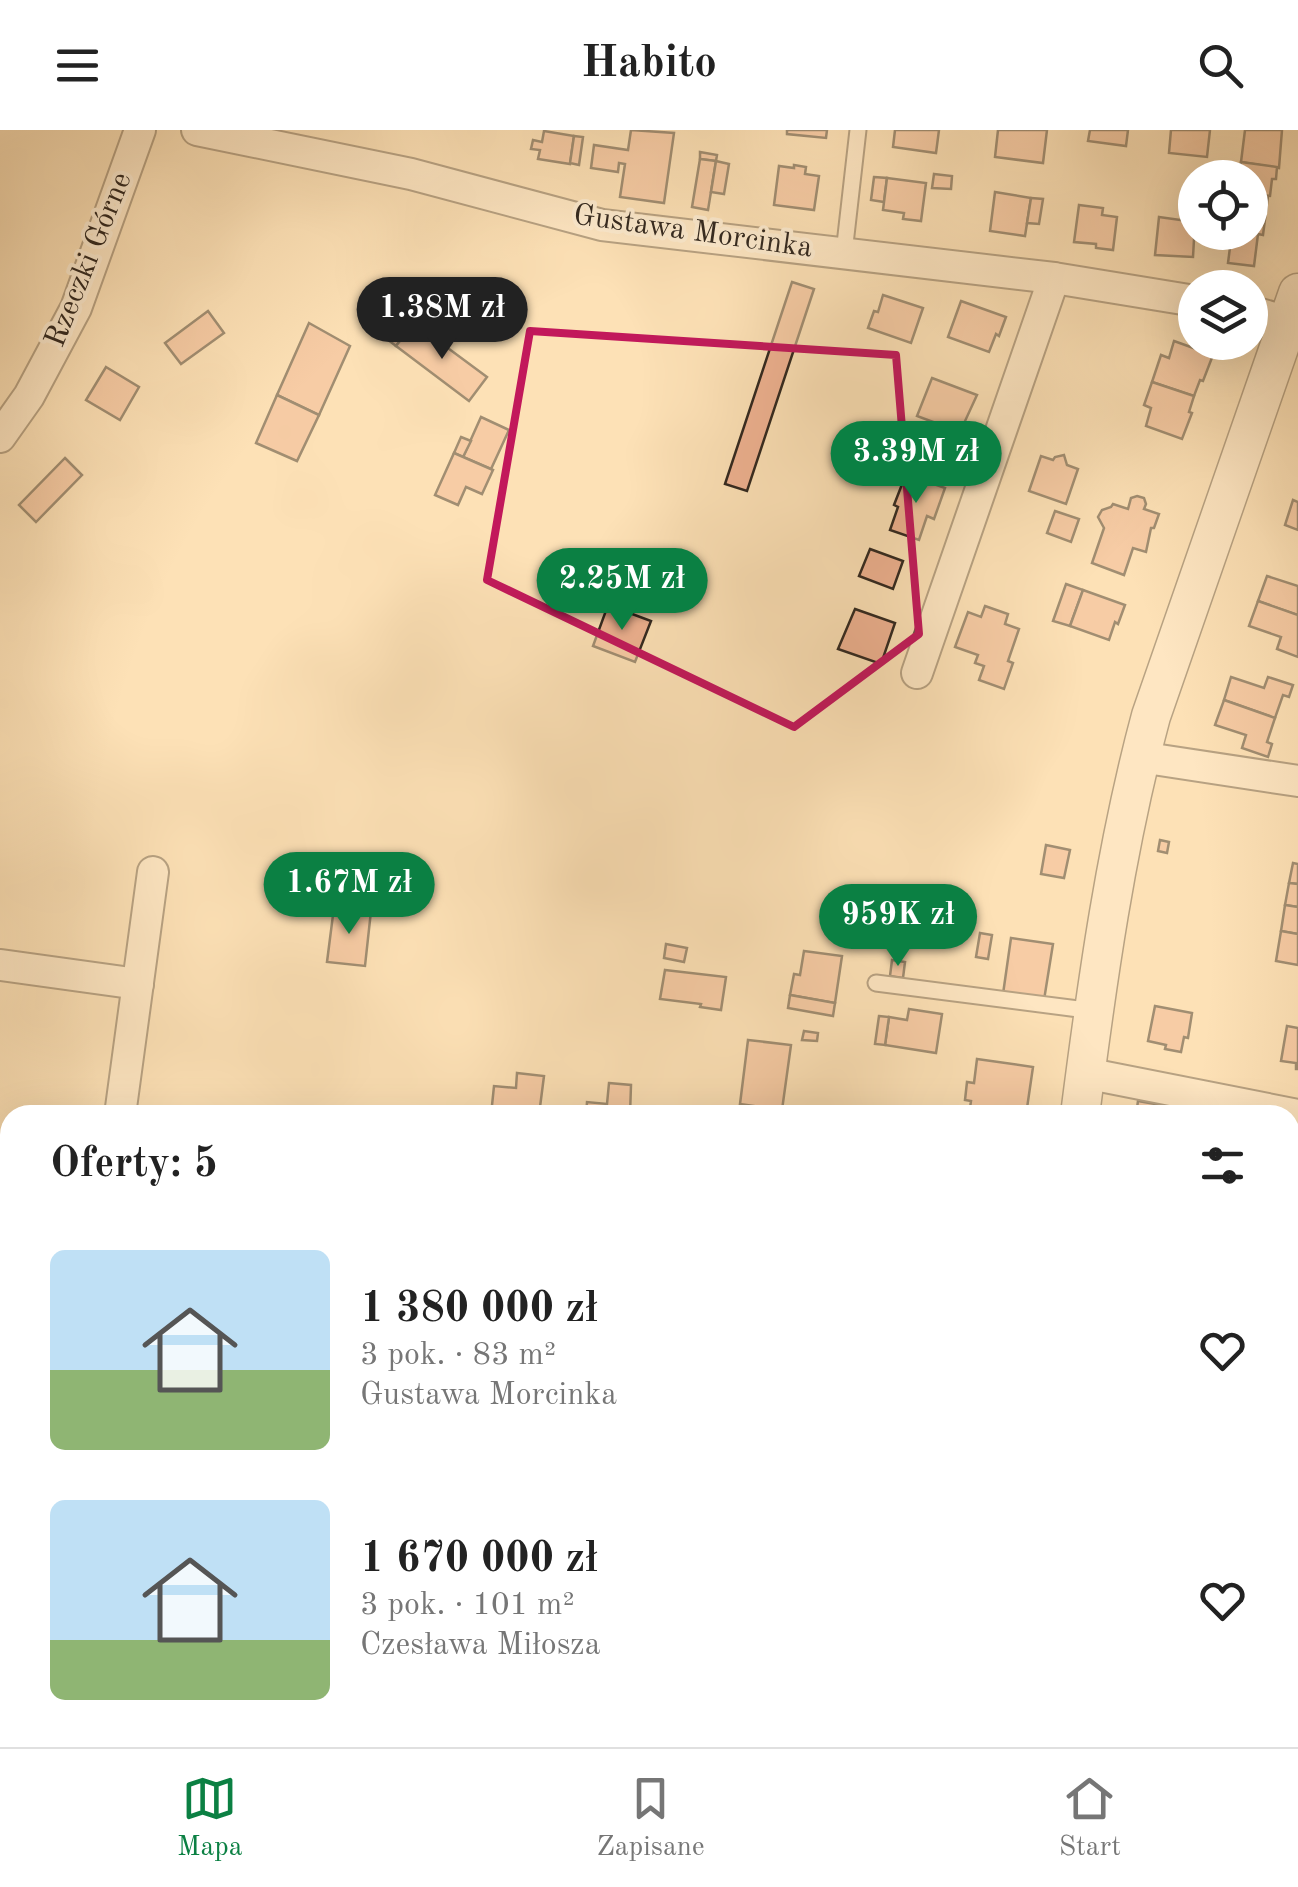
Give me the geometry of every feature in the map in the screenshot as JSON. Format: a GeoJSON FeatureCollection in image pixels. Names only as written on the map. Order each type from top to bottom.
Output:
{"type":"FeatureCollection","features":[{"type":"Feature","properties":{"kind":"street","name":"Rzeczki Górne"},"geometry":{"type":"LineString","coordinates":[[0,437],[30,396],[76,308],[140,130]]}},
{"type":"Feature","properties":{"kind":"street","name":"Gustawa Morcinka"},"geometry":{"type":"LineString","coordinates":[[197,130],[412,174],[602,225],[1054,278],[1178,298]]}},
{"type":"Feature","properties":{"kind":"street"},"geometry":{"type":"LineString","coordinates":[[918,673],[1054,278]]}},
{"type":"Feature","properties":{"kind":"street"},"geometry":{"type":"LineString","coordinates":[[1081,1105],[1108,921],[1140,756],[1295,313],[1268,312]]}},
{"type":"Feature","properties":{"kind":"street"},"geometry":{"type":"LineString","coordinates":[[1140,756],[1298,780]]}},
{"type":"Feature","properties":{"kind":"street"},"geometry":{"type":"LineString","coordinates":[[121,1105],[153,872]]}},
{"type":"Feature","properties":{"kind":"street"},"geometry":{"type":"LineString","coordinates":[[0,965],[138,984]]}},
{"type":"Feature","properties":{"kind":"street"},"geometry":{"type":"LineString","coordinates":[[1085,1073],[1251,1105]]}},
{"type":"Feature","properties":{"kind":"lane"},"geometry":{"type":"LineString","coordinates":[[844,253],[858,130]]}},
{"type":"Feature","properties":{"kind":"lane"},"geometry":{"type":"LineString","coordinates":[[876,983],[1094,1012]]}},
{"type":"Feature","properties":{"kind":"highlighted area"},"geometry":{"type":"Polygon","coordinates":[[[530,331],[896,355],[919,634],[794,727],[487,580],[530,331]]]}},
{"type":"Feature","properties":{"kind":"building"},"geometry":{"type":"Polygon","coordinates":[[[631,130],[674,133],[664,203],[620,197],[625,164],[619,163],[618,172],[591,168],[594,145],[628,150],[631,130]]]}},
{"type":"Feature","properties":{"kind":"building"},"geometry":{"type":"Polygon","coordinates":[[[787,130],[827,130],[826,138],[787,134],[787,130]]]}},
{"type":"Feature","properties":{"kind":"building"},"geometry":{"type":"Polygon","coordinates":[[[895,130],[939,130],[936,153],[893,147],[895,130]]]}},
{"type":"Feature","properties":{"kind":"building"},"geometry":{"type":"Polygon","coordinates":[[[998,130],[1047,130],[1043,163],[995,157],[998,130]]]}},
{"type":"Feature","properties":{"kind":"building"},"geometry":{"type":"Polygon","coordinates":[[[1090,130],[1128,130],[1126,146],[1088,141],[1090,130]]]}},
{"type":"Feature","properties":{"kind":"building"},"geometry":{"type":"Polygon","coordinates":[[[1171,130],[1210,130],[1207,157],[1169,153],[1171,130]]]}},
{"type":"Feature","properties":{"kind":"building"},"geometry":{"type":"Polygon","coordinates":[[[1245,130],[1282,130],[1279,168],[1268,166],[1268,160],[1241,160],[1245,130]]]}},
{"type":"Feature","properties":{"kind":"building"},"geometry":{"type":"Polygon","coordinates":[[[544,131],[574,136],[570,164],[538,159],[540,150],[531,149],[533,140],[542,142],[544,131]]]}},
{"type":"Feature","properties":{"kind":"building"},"geometry":{"type":"Polygon","coordinates":[[[574,136],[583,137],[579,165],[570,163],[574,136]]]}},
{"type":"Feature","properties":{"kind":"building"},"geometry":{"type":"Polygon","coordinates":[[[700,152],[717,155],[716,161],[700,159],[700,152]]]}},
{"type":"Feature","properties":{"kind":"building"},"geometry":{"type":"Polygon","coordinates":[[[700,159],[716,161],[708,210],[692,207],[700,159]]]}},
{"type":"Feature","properties":{"kind":"building"},"geometry":{"type":"Polygon","coordinates":[[[716,161],[729,164],[724,194],[711,192],[716,161]]]}},
{"type":"Feature","properties":{"kind":"building"},"geometry":{"type":"Polygon","coordinates":[[[779,166],[806,167],[805,174],[819,176],[814,210],[774,205],[779,166]]]}},
{"type":"Feature","properties":{"kind":"building"},"geometry":{"type":"Polygon","coordinates":[[[1268,166],[1277,167],[1268,196],[1268,166]]]}},
{"type":"Feature","properties":{"kind":"building"},"geometry":{"type":"Polygon","coordinates":[[[934,174],[952,176],[951,189],[932,188],[934,174]]]}},
{"type":"Feature","properties":{"kind":"building"},"geometry":{"type":"Polygon","coordinates":[[[874,177],[887,178],[884,202],[871,200],[874,177]]]}},
{"type":"Feature","properties":{"kind":"building"},"geometry":{"type":"Polygon","coordinates":[[[887,178],[926,183],[921,221],[903,219],[904,213],[883,210],[887,178]]]}},
{"type":"Feature","properties":{"kind":"building"},"geometry":{"type":"Polygon","coordinates":[[[995,192],[1031,198],[1025,236],[990,231],[995,192]]]}},
{"type":"Feature","properties":{"kind":"building"},"geometry":{"type":"Polygon","coordinates":[[[1031,198],[1043,199],[1039,224],[1027,223],[1031,198]]]}},
{"type":"Feature","properties":{"kind":"building"},"geometry":{"type":"Polygon","coordinates":[[[1079,205],[1103,208],[1102,215],[1117,217],[1113,250],[1074,242],[1079,205]]]}},
{"type":"Feature","properties":{"kind":"building"},"geometry":{"type":"Polygon","coordinates":[[[1159,217],[1178,220],[1178,250],[1193,250],[1193,257],[1155,255],[1159,217]]]}},
{"type":"Feature","properties":{"kind":"building"},"geometry":{"type":"Polygon","coordinates":[[[1230,250],[1256,250],[1254,266],[1228,263],[1230,250]]]}},
{"type":"Feature","properties":{"kind":"building"},"geometry":{"type":"Polygon","coordinates":[[[792,282],[814,289],[747,491],[725,484],[792,282]]]}},
{"type":"Feature","properties":{"kind":"building"},"geometry":{"type":"Polygon","coordinates":[[[883,295],[923,308],[911,343],[868,328],[883,295]]]}},
{"type":"Feature","properties":{"kind":"building"},"geometry":{"type":"Polygon","coordinates":[[[961,301],[1006,317],[989,352],[948,337],[961,301]]]}},
{"type":"Feature","properties":{"kind":"building"},"geometry":{"type":"Polygon","coordinates":[[[388,302],[414,323],[396,346],[370,326],[388,302]]]}},
{"type":"Feature","properties":{"kind":"building"},"geometry":{"type":"Polygon","coordinates":[[[208,311],[224,333],[181,364],[165,343],[208,311]]]}},
{"type":"Feature","properties":{"kind":"building"},"geometry":{"type":"Polygon","coordinates":[[[309,323],[350,346],[319,415],[277,395],[309,323]]]}},
{"type":"Feature","properties":{"kind":"building"},"geometry":{"type":"Polygon","coordinates":[[[414,323],[487,377],[469,401],[396,346],[414,323]]]}},
{"type":"Feature","properties":{"kind":"building"},"geometry":{"type":"Polygon","coordinates":[[[1174,341],[1178,342],[1178,360],[1211,360],[1194,396],[1152,382],[1161,355],[1169,358],[1174,341]]]}},
{"type":"Feature","properties":{"kind":"building"},"geometry":{"type":"Polygon","coordinates":[[[106,367],[139,387],[120,420],[86,400],[106,367]]]}},
{"type":"Feature","properties":{"kind":"building"},"geometry":{"type":"Polygon","coordinates":[[[932,378],[977,395],[960,432],[917,416],[932,378]]]}},
{"type":"Feature","properties":{"kind":"building"},"geometry":{"type":"Polygon","coordinates":[[[1152,382],[1194,396],[1182,439],[1146,426],[1151,408],[1144,405],[1152,382]]]}},
{"type":"Feature","properties":{"kind":"building"},"geometry":{"type":"Polygon","coordinates":[[[277,395],[319,415],[297,461],[256,443],[277,395]]]}},
{"type":"Feature","properties":{"kind":"building"},"geometry":{"type":"Polygon","coordinates":[[[481,417],[509,430],[491,469],[463,457],[481,417]]]}},
{"type":"Feature","properties":{"kind":"building"},"geometry":{"type":"Polygon","coordinates":[[[461,437],[471,441],[463,457],[454,453],[461,437]]]}},
{"type":"Feature","properties":{"kind":"building"},"geometry":{"type":"Polygon","coordinates":[[[454,453],[493,470],[482,494],[466,487],[458,505],[435,495],[454,453]]]}},
{"type":"Feature","properties":{"kind":"building"},"geometry":{"type":"Polygon","coordinates":[[[1064,455],[1067,465],[1078,469],[1066,504],[1029,491],[1041,456],[1053,460],[1064,455]]]}},
{"type":"Feature","properties":{"kind":"building"},"geometry":{"type":"Polygon","coordinates":[[[65,458],[82,475],[36,522],[19,505],[65,458]]]}},
{"type":"Feature","properties":{"kind":"building"},"geometry":{"type":"Polygon","coordinates":[[[906,474],[945,488],[934,519],[927,516],[919,540],[890,530],[898,507],[894,505],[906,474]]]}},
{"type":"Feature","properties":{"kind":"building"},"geometry":{"type":"Polygon","coordinates":[[[1131,498],[1144,498],[1144,509],[1159,514],[1151,528],[1146,552],[1133,548],[1124,575],[1092,563],[1104,528],[1098,517],[1102,510],[1113,504],[1128,509],[1131,498]]]}},
{"type":"Feature","properties":{"kind":"building"},"geometry":{"type":"Polygon","coordinates":[[[1293,500],[1298,502],[1298,530],[1285,525],[1293,500]]]}},
{"type":"Feature","properties":{"kind":"building"},"geometry":{"type":"Polygon","coordinates":[[[1055,511],[1079,519],[1071,542],[1047,533],[1055,511]]]}},
{"type":"Feature","properties":{"kind":"building"},"geometry":{"type":"Polygon","coordinates":[[[870,549],[903,561],[893,589],[859,576],[870,549]]]}},
{"type":"Feature","properties":{"kind":"building"},"geometry":{"type":"Polygon","coordinates":[[[1267,576],[1298,586],[1298,615],[1258,601],[1267,576]]]}},
{"type":"Feature","properties":{"kind":"building"},"geometry":{"type":"Polygon","coordinates":[[[1066,584],[1083,590],[1070,626],[1053,621],[1066,584]]]}},
{"type":"Feature","properties":{"kind":"building"},"geometry":{"type":"Polygon","coordinates":[[[1083,590],[1125,605],[1109,640],[1070,626],[1083,590]]]}},
{"type":"Feature","properties":{"kind":"building"},"geometry":{"type":"Polygon","coordinates":[[[1258,601],[1298,615],[1298,657],[1277,649],[1281,637],[1249,626],[1258,601]]]}},
{"type":"Feature","properties":{"kind":"building"},"geometry":{"type":"Polygon","coordinates":[[[608,605],[651,621],[635,662],[593,646],[608,605]]]}},
{"type":"Feature","properties":{"kind":"building"},"geometry":{"type":"Polygon","coordinates":[[[985,606],[1008,614],[1005,624],[1019,629],[1004,689],[979,680],[984,666],[975,663],[978,655],[955,647],[968,612],[981,617],[985,606]]]}},
{"type":"Feature","properties":{"kind":"building"},"geometry":{"type":"Polygon","coordinates":[[[855,609],[895,623],[881,664],[838,649],[855,609]]]}},
{"type":"Feature","properties":{"kind":"building"},"geometry":{"type":"Polygon","coordinates":[[[1231,677],[1264,688],[1268,677],[1293,685],[1289,697],[1283,695],[1275,718],[1224,700],[1231,677]]]}},
{"type":"Feature","properties":{"kind":"building"},"geometry":{"type":"Polygon","coordinates":[[[1224,700],[1275,718],[1267,742],[1272,744],[1268,757],[1242,748],[1246,735],[1215,725],[1224,700]]]}},
{"type":"Feature","properties":{"kind":"building"},"geometry":{"type":"Polygon","coordinates":[[[1160,840],[1169,842],[1167,853],[1158,851],[1160,840]]]}},
{"type":"Feature","properties":{"kind":"building"},"geometry":{"type":"Polygon","coordinates":[[[1046,845],[1070,850],[1064,878],[1041,874],[1046,845]]]}},
{"type":"Feature","properties":{"kind":"building"},"geometry":{"type":"Polygon","coordinates":[[[1293,863],[1298,864],[1298,884],[1289,883],[1293,863]]]}},
{"type":"Feature","properties":{"kind":"building"},"geometry":{"type":"Polygon","coordinates":[[[1289,883],[1298,884],[1298,907],[1285,905],[1289,883]]]}},
{"type":"Feature","properties":{"kind":"building"},"geometry":{"type":"Polygon","coordinates":[[[1285,905],[1298,907],[1298,934],[1281,931],[1285,905]]]}},
{"type":"Feature","properties":{"kind":"building"},"geometry":{"type":"Polygon","coordinates":[[[334,907],[371,911],[365,966],[327,962],[334,907]]]}},
{"type":"Feature","properties":{"kind":"building"},"geometry":{"type":"Polygon","coordinates":[[[1281,931],[1298,934],[1298,965],[1276,961],[1281,931]]]}},
{"type":"Feature","properties":{"kind":"building"},"geometry":{"type":"Polygon","coordinates":[[[980,933],[992,935],[988,959],[976,957],[980,933]]]}},
{"type":"Feature","properties":{"kind":"building"},"geometry":{"type":"Polygon","coordinates":[[[1011,938],[1053,944],[1044,1000],[1003,994],[1011,938]]]}},
{"type":"Feature","properties":{"kind":"building"},"geometry":{"type":"Polygon","coordinates":[[[666,944],[687,948],[684,962],[664,958],[666,944]]]}},
{"type":"Feature","properties":{"kind":"building"},"geometry":{"type":"Polygon","coordinates":[[[804,951],[842,956],[835,1003],[790,995],[794,974],[800,975],[804,951]]]}},
{"type":"Feature","properties":{"kind":"building"},"geometry":{"type":"Polygon","coordinates":[[[892,960],[905,962],[903,978],[890,976],[892,960]]]}},
{"type":"Feature","properties":{"kind":"building"},"geometry":{"type":"Polygon","coordinates":[[[665,970],[726,977],[721,1010],[660,999],[665,970]]]}},
{"type":"Feature","properties":{"kind":"building"},"geometry":{"type":"Polygon","coordinates":[[[790,995],[835,1003],[833,1016],[788,1008],[790,995]]]}},
{"type":"Feature","properties":{"kind":"building"},"geometry":{"type":"Polygon","coordinates":[[[1155,1006],[1192,1013],[1181,1052],[1148,1041],[1155,1006]]]}},
{"type":"Feature","properties":{"kind":"building"},"geometry":{"type":"Polygon","coordinates":[[[909,1009],[942,1014],[936,1053],[885,1045],[889,1017],[907,1020],[909,1009]]]}},
{"type":"Feature","properties":{"kind":"building"},"geometry":{"type":"Polygon","coordinates":[[[879,1016],[889,1017],[885,1045],[875,1044],[879,1016]]]}},
{"type":"Feature","properties":{"kind":"building"},"geometry":{"type":"Polygon","coordinates":[[[1287,1026],[1298,1028],[1298,1069],[1296,1063],[1281,1061],[1287,1026]]]}},
{"type":"Feature","properties":{"kind":"building"},"geometry":{"type":"Polygon","coordinates":[[[804,1031],[818,1033],[817,1041],[802,1040],[804,1031]]]}},
{"type":"Feature","properties":{"kind":"building"},"geometry":{"type":"Polygon","coordinates":[[[748,1040],[791,1045],[783,1105],[740,1104],[748,1040]]]}},
{"type":"Feature","properties":{"kind":"building"},"geometry":{"type":"Polygon","coordinates":[[[977,1059],[1033,1067],[1027,1105],[970,1105],[971,1101],[965,1100],[967,1082],[974,1083],[977,1059]]]}},
{"type":"Feature","properties":{"kind":"building"},"geometry":{"type":"Polygon","coordinates":[[[517,1073],[544,1076],[540,1105],[492,1105],[494,1086],[516,1088],[517,1073]]]}},
{"type":"Feature","properties":{"kind":"building"},"geometry":{"type":"Polygon","coordinates":[[[609,1083],[631,1085],[630,1105],[587,1105],[607,1104],[609,1083]]]}}]}
